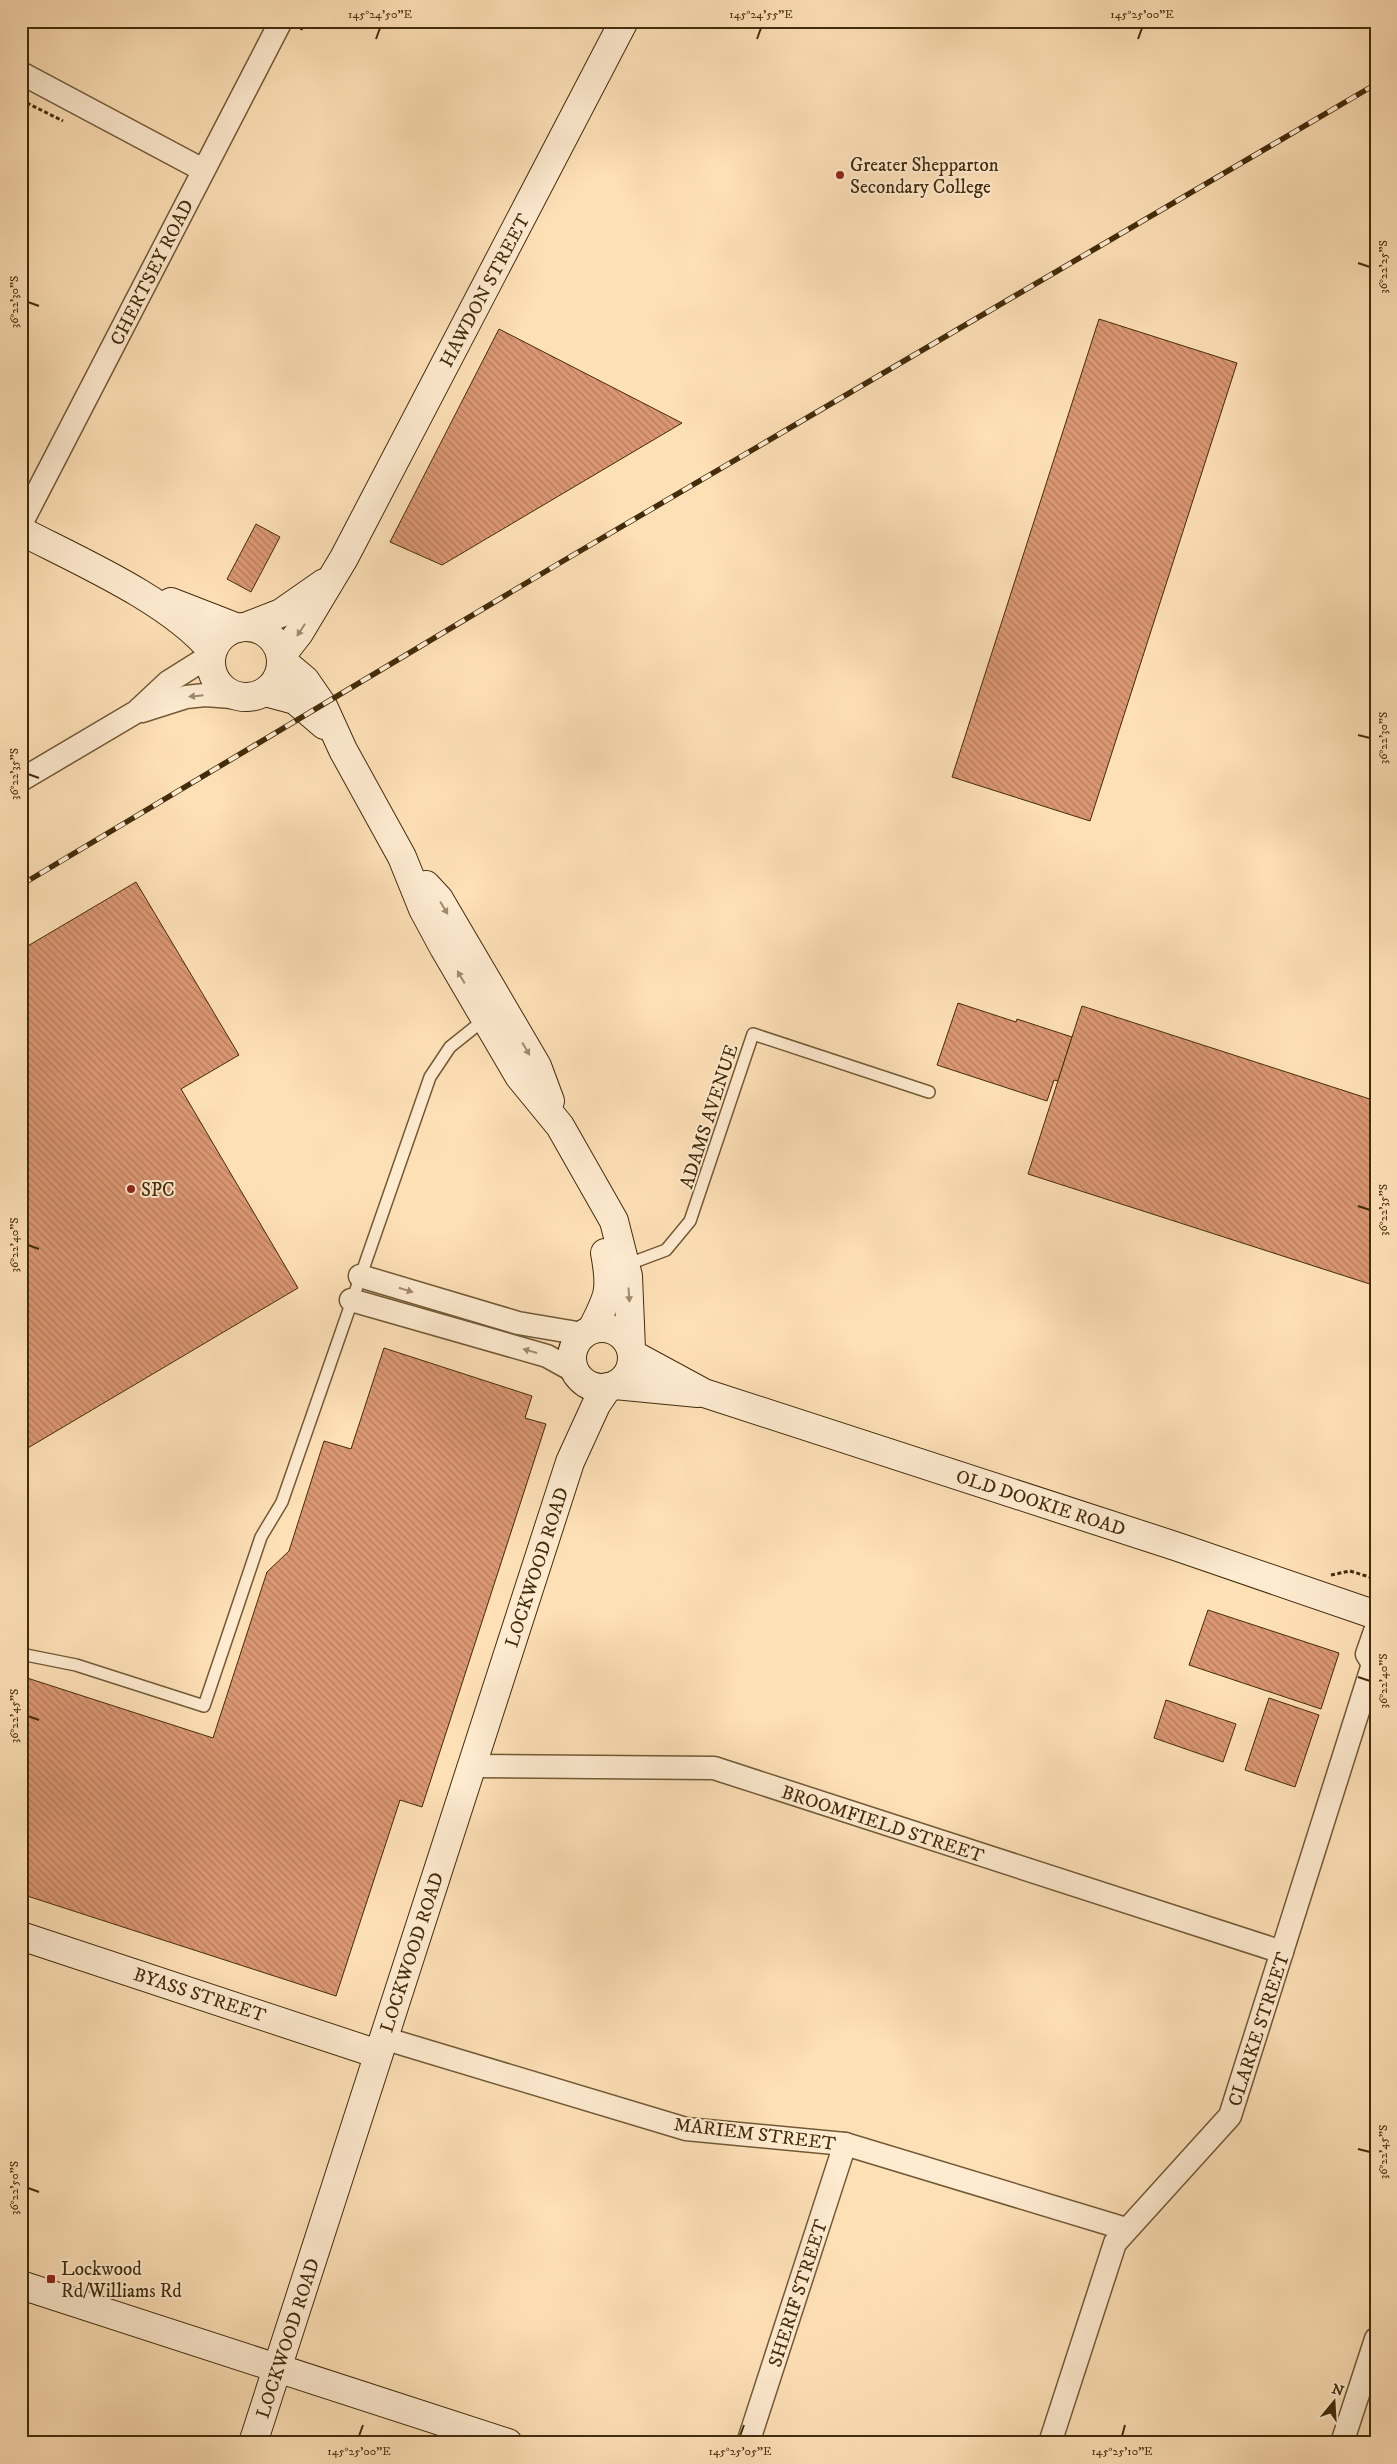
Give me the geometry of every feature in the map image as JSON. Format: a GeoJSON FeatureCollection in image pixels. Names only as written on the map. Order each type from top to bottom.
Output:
{"type":"FeatureCollection","features":[{"type":"Feature","properties":{"kind":"street","name":"CHERTSEY ROAD"},"geometry":{"type":"LineString","coordinates":[[21,524],[281,21]]}},
{"type":"Feature","properties":{"kind":"street","name":"HAWDON STREET"},"geometry":{"type":"LineString","coordinates":[[281,658],[299,633],[344,558],[624,21]]}},
{"type":"Feature","properties":{"kind":"street"},"geometry":{"type":"LineString","coordinates":[[21,73],[203,170]]}},
{"type":"Feature","properties":{"kind":"street"},"geometry":{"type":"LineString","coordinates":[[21,531],[111,578],[176,618],[201,638],[211,653],[212,676],[225,692],[295,700],[325,726],[343,750]]}},
{"type":"Feature","properties":{"kind":"street","name":"HAWDON STREET"},"geometry":{"type":"LineString","coordinates":[[241,627],[281,613],[304,598],[323,585],[344,558]]}},
{"type":"Feature","properties":{"kind":"street"},"geometry":{"type":"LineString","coordinates":[[111,578],[241,627],[264,632],[272,638],[281,658],[305,680],[323,706],[343,750],[402,857],[438,899],[455,947],[493,1013],[536,1066],[560,1126],[614,1221],[625,1261],[630,1318],[630,1368],[627,1375],[612,1386],[595,1387],[547,1356],[351,1300]]}},
{"type":"Feature","properties":{"kind":"street"},"geometry":{"type":"LineString","coordinates":[[21,780],[136,712],[168,682],[211,653],[222,636],[241,627]]}},
{"type":"Feature","properties":{"kind":"street"},"geometry":{"type":"LineString","coordinates":[[136,712],[186,697],[255,695],[278,678],[281,658]]}},
{"type":"Feature","properties":{"kind":"street"},"geometry":{"type":"LineString","coordinates":[[576,1374],[571,1361],[572,1351],[576,1341],[587,1331],[607,1298],[610,1282],[596,1190]]}},
{"type":"Feature","properties":{"kind":"street"},"geometry":{"type":"LineString","coordinates":[[360,1276],[518,1323],[587,1331],[601,1327],[620,1333],[631,1351]]}},
{"type":"Feature","properties":{"kind":"street","name":"OLD DOOKIE ROAD"},"geometry":{"type":"LineString","coordinates":[[631,1351],[704,1393],[1176,1546],[1376,1615]]}},
{"type":"Feature","properties":{"kind":"street","name":"LOCKWOOD ROAD"},"geometry":{"type":"LineString","coordinates":[[570,1462],[578,1394],[576,1374]]}},
{"type":"Feature","properties":{"kind":"street","name":"OLD DOOKIE ROAD"},"geometry":{"type":"LineString","coordinates":[[612,1386],[682,1393],[704,1393]]}},
{"type":"Feature","properties":{"kind":"street","name":"LOCKWOOD ROAD"},"geometry":{"type":"LineString","coordinates":[[253,2443],[570,1462],[596,1405],[612,1386]]}},
{"type":"Feature","properties":{"kind":"street","name":"CLARKE STREET"},"geometry":{"type":"LineString","coordinates":[[1050,2443],[1115,2243],[1230,2116],[1374,1664],[1368,1654],[1376,1628]]}},
{"type":"Feature","properties":{"kind":"street","name":"BROOMFIELD STREET"},"geometry":{"type":"LineString","coordinates":[[472,1766],[714,1768],[1282,1952]]}},
{"type":"Feature","properties":{"kind":"street","name":"BYASS STREET"},"geometry":{"type":"LineString","coordinates":[[21,1936],[381,2046]]}},
{"type":"Feature","properties":{"kind":"street","name":"MARIEM STREET"},"geometry":{"type":"LineString","coordinates":[[381,2046],[686,2130],[845,2144],[1126,2229]]}},
{"type":"Feature","properties":{"kind":"street","name":"SHERIF STREET"},"geometry":{"type":"LineString","coordinates":[[748,2443],[845,2144]]}},
{"type":"Feature","properties":{"kind":"street"},"geometry":{"type":"LineString","coordinates":[[21,2285],[508,2443]]}},
{"type":"Feature","properties":{"kind":"street"},"geometry":{"type":"LineString","coordinates":[[1342,2443],[1376,2339]]}},
{"type":"Feature","properties":{"kind":"lane"},"geometry":{"type":"LineString","coordinates":[[21,1654],[76,1665],[204,1706],[261,1538],[282,1502],[430,1077],[438,1061],[450,1047],[493,1013]]}},
{"type":"Feature","properties":{"kind":"lane","name":"ADAMS AVENUE"},"geometry":{"type":"LineString","coordinates":[[625,1261],[634,1262],[666,1250],[690,1222],[753,1034],[929,1092]]}},
{"type":"Feature","properties":{"kind":"building"},"geometry":{"type":"Polygon","coordinates":[[[1099,319],[1237,363],[1090,821],[952,777],[1099,319]]]}},
{"type":"Feature","properties":{"kind":"building"},"geometry":{"type":"Polygon","coordinates":[[[499,329],[682,423],[442,565],[390,542],[499,329]]]}},
{"type":"Feature","properties":{"kind":"building"},"geometry":{"type":"Polygon","coordinates":[[[256,524],[280,537],[251,592],[227,579],[256,524]]]}},
{"type":"Feature","properties":{"kind":"building","name":"SPC"},"geometry":{"type":"Polygon","coordinates":[[[136,882],[239,1055],[181,1089],[298,1288],[21,1452],[21,950],[136,882]]]}},
{"type":"Feature","properties":{"kind":"building"},"geometry":{"type":"Polygon","coordinates":[[[958,1003],[1016,1022],[1017,1019],[1072,1037],[1058,1081],[1054,1080],[1047,1101],[937,1065],[958,1003]]]}},
{"type":"Feature","properties":{"kind":"building"},"geometry":{"type":"Polygon","coordinates":[[[1082,1006],[1376,1101],[1376,1286],[1028,1174],[1082,1006]]]}},
{"type":"Feature","properties":{"kind":"building"},"geometry":{"type":"Polygon","coordinates":[[[384,1348],[532,1396],[525,1418],[546,1424],[422,1807],[400,1800],[336,1996],[21,1894],[21,1676],[213,1738],[267,1572],[289,1551],[324,1441],[351,1449],[384,1348]]]}},
{"type":"Feature","properties":{"kind":"building"},"geometry":{"type":"Polygon","coordinates":[[[1208,1610],[1339,1653],[1321,1709],[1189,1665],[1208,1610]]]}},
{"type":"Feature","properties":{"kind":"building"},"geometry":{"type":"Polygon","coordinates":[[[1269,1698],[1319,1715],[1295,1787],[1245,1770],[1269,1698]]]}},
{"type":"Feature","properties":{"kind":"building"},"geometry":{"type":"Polygon","coordinates":[[[1166,1700],[1236,1724],[1223,1762],[1154,1738],[1166,1700]]]}},
{"type":"Feature","properties":{"kind":"railway"},"geometry":{"type":"LineString","coordinates":[[21,885],[563,561],[1376,84]]}},
{"type":"Feature","properties":{"kind":"place","name":"Greater Shepparton Secondary College"},"geometry":{"type":"Point","coordinates":[840,175]}},
{"type":"Feature","properties":{"kind":"place","name":"SPC"},"geometry":{"type":"Point","coordinates":[131,1189]}},
{"type":"Feature","properties":{"kind":"place","name":"Lockwood Rd/Williams Rd"},"geometry":{"type":"Point","coordinates":[51,2279]}}]}
